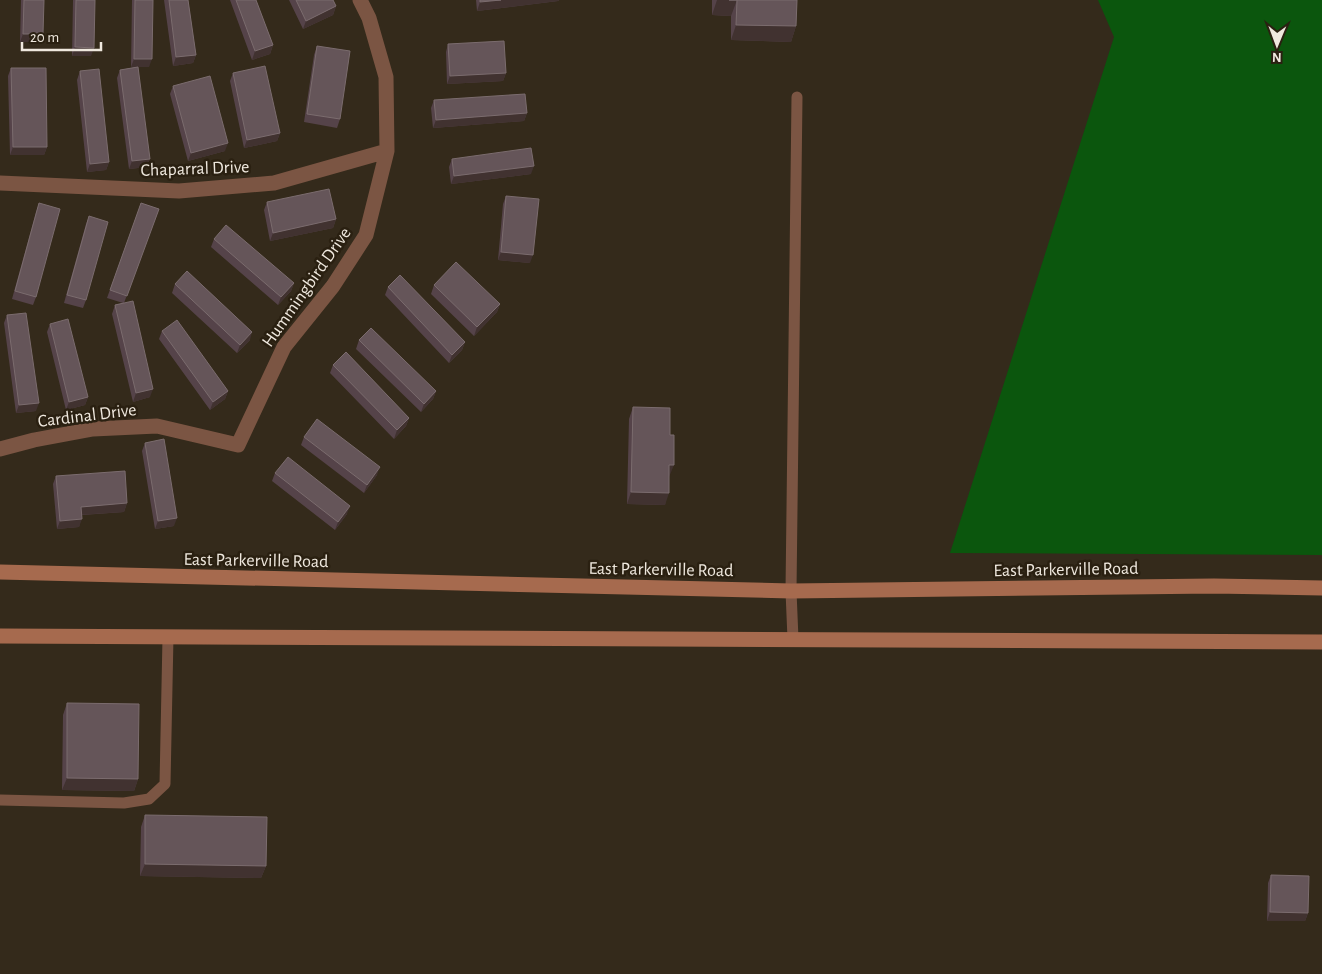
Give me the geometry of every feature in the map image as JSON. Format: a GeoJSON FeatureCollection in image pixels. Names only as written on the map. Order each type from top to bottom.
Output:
{"type":"FeatureCollection","features":[{"type":"Feature","properties":{"kind":"main road","name":"East Parkerville Road"},"geometry":{"type":"LineString","coordinates":[[0,572],[791,591],[1214,586],[1322,588]]}},
{"type":"Feature","properties":{"kind":"main road"},"geometry":{"type":"LineString","coordinates":[[0,636],[1322,642]]}},
{"type":"Feature","properties":{"kind":"street","name":"Hummingbird Drive"},"geometry":{"type":"LineString","coordinates":[[238,445],[284,346],[334,286],[366,235],[387,151],[386,77],[369,18],[360,0]]}},
{"type":"Feature","properties":{"kind":"street","name":"Chaparral Drive"},"geometry":{"type":"LineString","coordinates":[[0,184],[179,191],[274,183],[387,151]]}},
{"type":"Feature","properties":{"kind":"street","name":"Cardinal Drive"},"geometry":{"type":"LineString","coordinates":[[0,449],[34,440],[93,429],[157,426],[238,445]]}},
{"type":"Feature","properties":{"kind":"lane"},"geometry":{"type":"LineString","coordinates":[[793,640],[791,591],[796,96]]}},
{"type":"Feature","properties":{"kind":"lane"},"geometry":{"type":"LineString","coordinates":[[0,800],[124,803],[149,799],[165,784],[168,637]]}},
{"type":"Feature","properties":{"kind":"green space"},"geometry":{"type":"Polygon","coordinates":[[[1098,0],[1322,0],[1322,555],[950,553],[1114,37],[1098,0]]]}},
{"type":"Feature","properties":{"kind":"building"},"geometry":{"type":"Polygon","coordinates":[[[24,0],[44,0],[43,34],[23,34],[24,0]]]}},
{"type":"Feature","properties":{"kind":"building"},"geometry":{"type":"Polygon","coordinates":[[[76,0],[95,0],[94,48],[75,47],[76,0]]]}},
{"type":"Feature","properties":{"kind":"building"},"geometry":{"type":"Polygon","coordinates":[[[135,0],[153,0],[152,59],[134,59],[135,0]]]}},
{"type":"Feature","properties":{"kind":"building"},"geometry":{"type":"Polygon","coordinates":[[[169,0],[188,0],[196,55],[176,57],[169,0]]]}},
{"type":"Feature","properties":{"kind":"building"},"geometry":{"type":"Polygon","coordinates":[[[236,0],[256,0],[273,45],[255,51],[236,0]]]}},
{"type":"Feature","properties":{"kind":"building"},"geometry":{"type":"Polygon","coordinates":[[[296,0],[333,0],[336,6],[306,21],[296,0]]]}},
{"type":"Feature","properties":{"kind":"building"},"geometry":{"type":"Polygon","coordinates":[[[480,0],[501,0],[480,2],[480,0]]]}},
{"type":"Feature","properties":{"kind":"building"},"geometry":{"type":"Polygon","coordinates":[[[737,0],[797,0],[796,26],[736,25],[737,0]]]}},
{"type":"Feature","properties":{"kind":"building"},"geometry":{"type":"Polygon","coordinates":[[[504,41],[506,73],[450,76],[448,44],[504,41]]]}},
{"type":"Feature","properties":{"kind":"building"},"geometry":{"type":"Polygon","coordinates":[[[317,46],[350,51],[340,119],[307,114],[317,46]]]}},
{"type":"Feature","properties":{"kind":"building"},"geometry":{"type":"Polygon","coordinates":[[[265,66],[280,133],[247,140],[233,73],[265,66]]]}},
{"type":"Feature","properties":{"kind":"building"},"geometry":{"type":"Polygon","coordinates":[[[138,67],[150,159],[132,161],[120,70],[138,67]]]}},
{"type":"Feature","properties":{"kind":"building"},"geometry":{"type":"Polygon","coordinates":[[[11,68],[46,68],[47,147],[13,147],[11,68]]]}},
{"type":"Feature","properties":{"kind":"building"},"geometry":{"type":"Polygon","coordinates":[[[99,69],[109,162],[90,164],[80,71],[99,69]]]}},
{"type":"Feature","properties":{"kind":"building"},"geometry":{"type":"Polygon","coordinates":[[[210,76],[228,143],[191,153],[173,86],[210,76]]]}},
{"type":"Feature","properties":{"kind":"building"},"geometry":{"type":"Polygon","coordinates":[[[525,94],[527,113],[436,120],[434,100],[525,94]]]}},
{"type":"Feature","properties":{"kind":"building"},"geometry":{"type":"Polygon","coordinates":[[[531,148],[534,166],[454,176],[452,159],[531,148]]]}},
{"type":"Feature","properties":{"kind":"building"},"geometry":{"type":"Polygon","coordinates":[[[329,189],[336,219],[273,233],[267,202],[329,189]]]}},
{"type":"Feature","properties":{"kind":"building"},"geometry":{"type":"Polygon","coordinates":[[[506,196],[539,199],[533,255],[501,252],[506,196]]]}},
{"type":"Feature","properties":{"kind":"building"},"geometry":{"type":"Polygon","coordinates":[[[39,203],[60,209],[36,297],[15,291],[39,203]]]}},
{"type":"Feature","properties":{"kind":"building"},"geometry":{"type":"Polygon","coordinates":[[[141,203],[159,209],[127,296],[110,290],[141,203]]]}},
{"type":"Feature","properties":{"kind":"building"},"geometry":{"type":"Polygon","coordinates":[[[89,216],[108,222],[86,300],[67,295],[89,216]]]}},
{"type":"Feature","properties":{"kind":"building"},"geometry":{"type":"Polygon","coordinates":[[[226,225],[294,283],[281,297],[214,239],[226,225]]]}},
{"type":"Feature","properties":{"kind":"building"},"geometry":{"type":"Polygon","coordinates":[[[456,262],[500,304],[477,327],[434,285],[456,262]]]}},
{"type":"Feature","properties":{"kind":"building"},"geometry":{"type":"Polygon","coordinates":[[[187,271],[252,332],[240,345],[175,284],[187,271]]]}},
{"type":"Feature","properties":{"kind":"building"},"geometry":{"type":"Polygon","coordinates":[[[400,275],[465,342],[452,355],[388,287],[400,275]]]}},
{"type":"Feature","properties":{"kind":"building"},"geometry":{"type":"Polygon","coordinates":[[[133,301],[153,389],[136,393],[115,305],[133,301]]]}},
{"type":"Feature","properties":{"kind":"building"},"geometry":{"type":"Polygon","coordinates":[[[26,313],[39,403],[19,405],[7,315],[26,313]]]}},
{"type":"Feature","properties":{"kind":"building"},"geometry":{"type":"Polygon","coordinates":[[[68,319],[88,397],[69,402],[50,324],[68,319]]]}},
{"type":"Feature","properties":{"kind":"building"},"geometry":{"type":"Polygon","coordinates":[[[177,320],[228,391],[213,402],[162,331],[177,320]]]}},
{"type":"Feature","properties":{"kind":"building"},"geometry":{"type":"Polygon","coordinates":[[[371,328],[436,391],[424,404],[359,340],[371,328]]]}},
{"type":"Feature","properties":{"kind":"building"},"geometry":{"type":"Polygon","coordinates":[[[346,352],[409,418],[397,430],[333,365],[346,352]]]}},
{"type":"Feature","properties":{"kind":"building"},"geometry":{"type":"Polygon","coordinates":[[[633,407],[670,408],[670,435],[674,435],[674,465],[669,465],[669,493],[631,492],[633,407]]]}},
{"type":"Feature","properties":{"kind":"building"},"geometry":{"type":"Polygon","coordinates":[[[317,419],[380,467],[367,485],[304,437],[317,419]]]}},
{"type":"Feature","properties":{"kind":"building"},"geometry":{"type":"Polygon","coordinates":[[[164,439],[177,518],[158,521],[145,443],[164,439]]]}},
{"type":"Feature","properties":{"kind":"building"},"geometry":{"type":"Polygon","coordinates":[[[288,457],[350,506],[338,522],[275,473],[288,457]]]}},
{"type":"Feature","properties":{"kind":"building"},"geometry":{"type":"Polygon","coordinates":[[[125,471],[127,503],[81,507],[82,519],[60,521],[56,476],[125,471]]]}},
{"type":"Feature","properties":{"kind":"building"},"geometry":{"type":"Polygon","coordinates":[[[67,703],[139,704],[138,779],[67,778],[67,703]]]}},
{"type":"Feature","properties":{"kind":"building"},"geometry":{"type":"Polygon","coordinates":[[[145,815],[267,817],[266,866],[145,864],[145,815]]]}},
{"type":"Feature","properties":{"kind":"building"},"geometry":{"type":"Polygon","coordinates":[[[1271,875],[1309,876],[1308,913],[1270,912],[1271,875]]]}}]}
